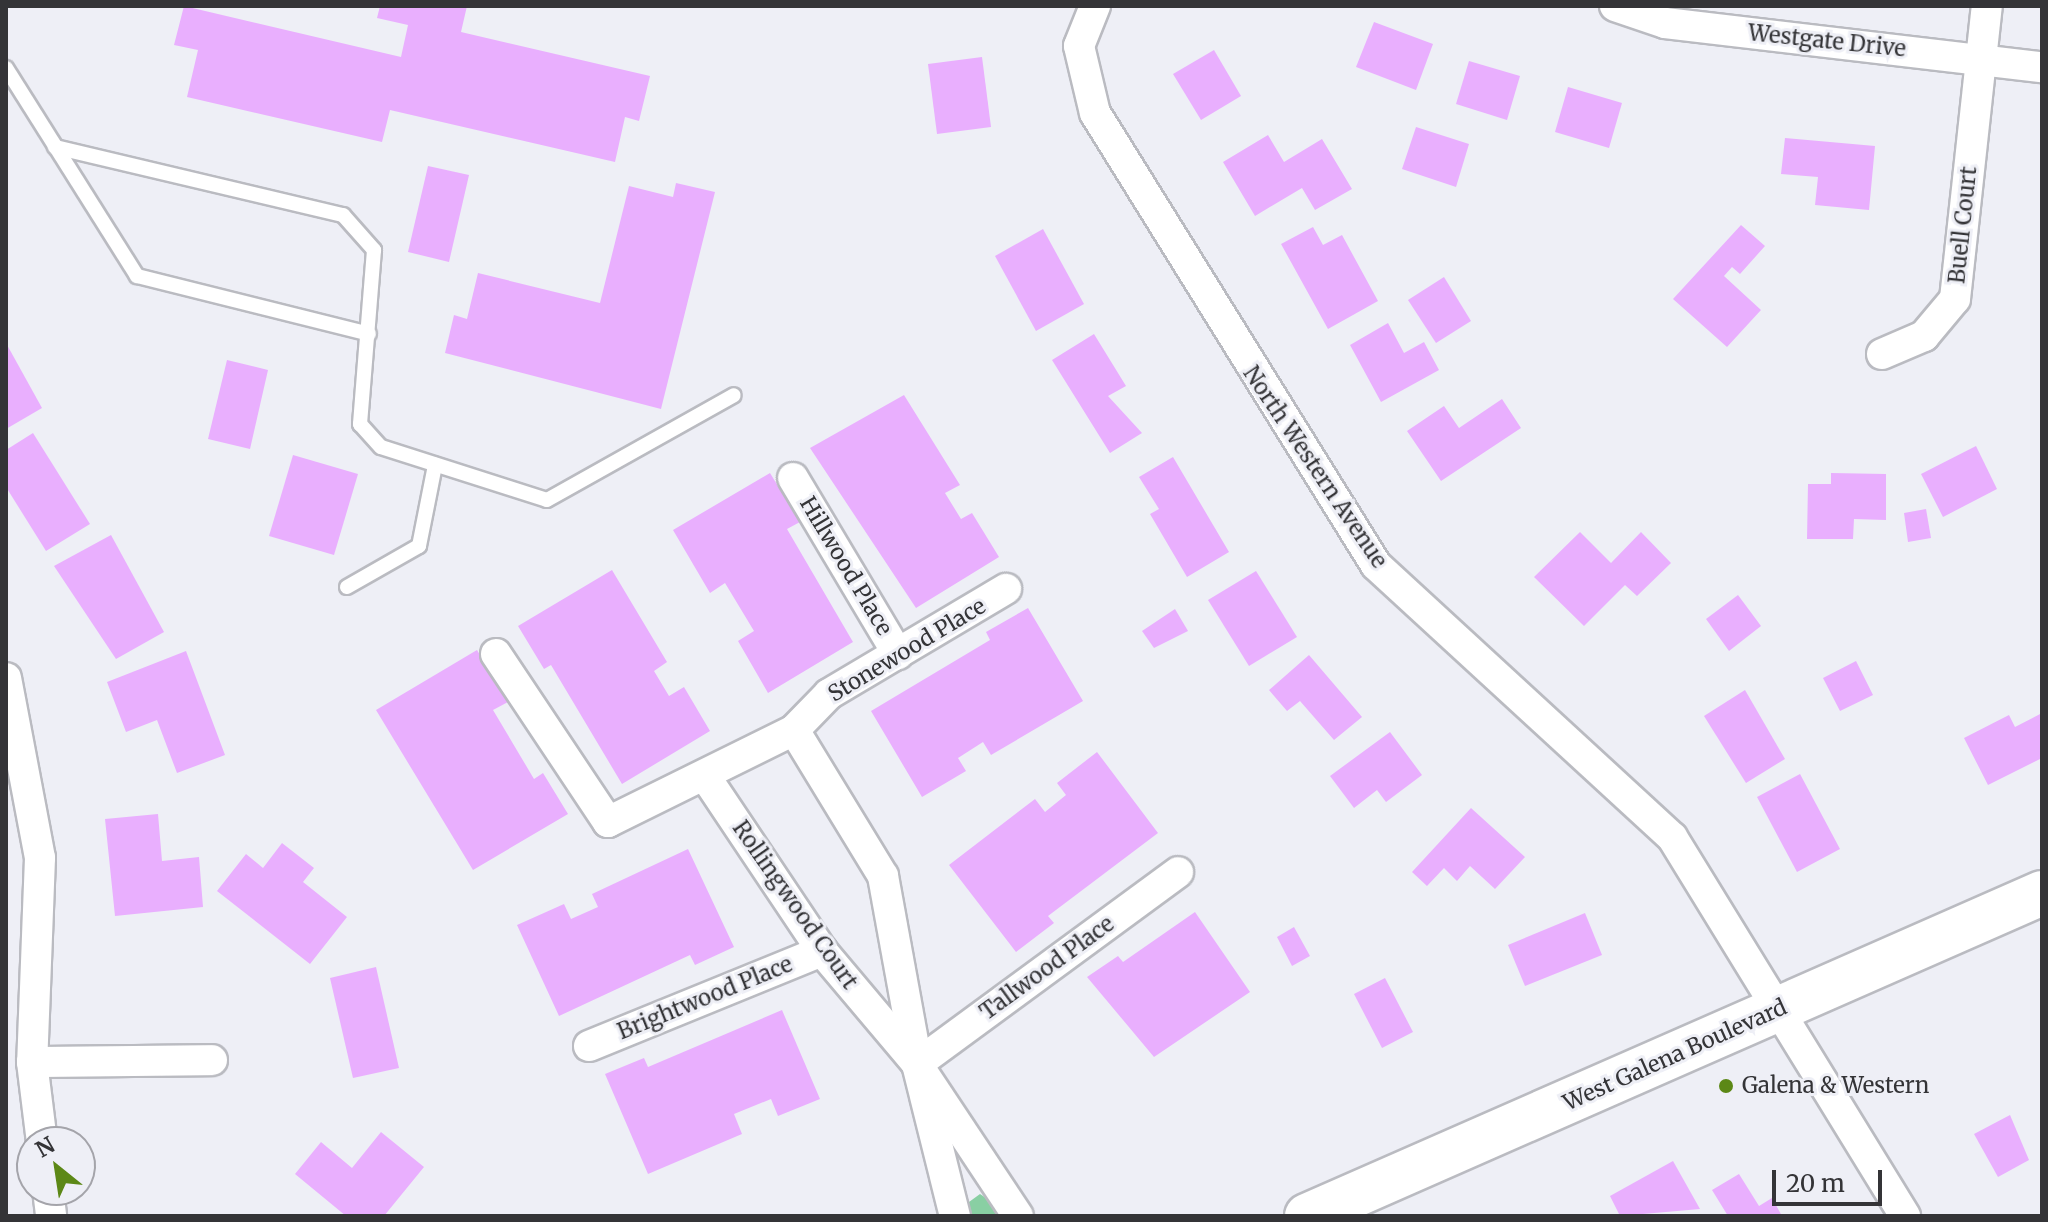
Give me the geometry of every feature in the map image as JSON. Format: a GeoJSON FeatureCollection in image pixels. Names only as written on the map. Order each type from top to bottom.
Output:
{"type":"FeatureCollection","features":[{"type":"Feature","properties":{"kind":"main road","name":"West Galena Boulevard"},"geometry":{"type":"LineString","coordinates":[[1307,1216],[2042,893]]}},
{"type":"Feature","properties":{"kind":"street","name":"North Western Avenue"},"geometry":{"type":"LineString","coordinates":[[1095,6],[1079,46],[1095,113],[1376,565],[1672,837],[1783,1007],[1905,1216]]}},
{"type":"Feature","properties":{"kind":"street","name":"Westgate Drive"},"geometry":{"type":"LineString","coordinates":[[1615,6],[1665,23],[2042,67]]}},
{"type":"Feature","properties":{"kind":"street","name":"Buell Court"},"geometry":{"type":"LineString","coordinates":[[1882,354],[1924,336],[1955,299],[1987,6]]}},
{"type":"Feature","properties":{"kind":"street","name":"Hillwood Place"},"geometry":{"type":"LineString","coordinates":[[793,478],[898,654]]}},
{"type":"Feature","properties":{"kind":"street","name":"Stonewood Place"},"geometry":{"type":"LineString","coordinates":[[496,654],[608,822],[707,779],[794,730],[829,694],[1006,589]]}},
{"type":"Feature","properties":{"kind":"street"},"geometry":{"type":"LineString","coordinates":[[6,678],[40,858],[32,1062],[40,1126]]}},
{"type":"Feature","properties":{"kind":"street","name":"Rollingwood Court"},"geometry":{"type":"LineString","coordinates":[[794,730],[883,876],[917,1064],[955,1216]]}},
{"type":"Feature","properties":{"kind":"street","name":"Rollingwood Court"},"geometry":{"type":"LineString","coordinates":[[707,779],[822,951],[917,1064],[1018,1216]]}},
{"type":"Feature","properties":{"kind":"street","name":"Tallwood Place"},"geometry":{"type":"LineString","coordinates":[[917,1064],[1178,872]]}},
{"type":"Feature","properties":{"kind":"street","name":"Brightwood Place"},"geometry":{"type":"LineString","coordinates":[[589,1046],[822,951]]}},
{"type":"Feature","properties":{"kind":"street"},"geometry":{"type":"LineString","coordinates":[[32,1062],[212,1060]]}},
{"type":"Feature","properties":{"kind":"lane"},"geometry":{"type":"LineString","coordinates":[[6,68],[137,276],[369,334]]}},
{"type":"Feature","properties":{"kind":"lane"},"geometry":{"type":"LineString","coordinates":[[55,147],[343,215],[374,250],[360,424],[381,447],[547,500],[734,395]]}},
{"type":"Feature","properties":{"kind":"lane"},"geometry":{"type":"LineString","coordinates":[[347,587],[419,546],[435,465]]}},
{"type":"Feature","properties":{"kind":"green space"},"geometry":{"type":"Polygon","coordinates":[[[980,1194],[992,1202],[998,1216],[970,1216],[969,1202],[980,1194]]]}},
{"type":"Feature","properties":{"kind":"building"},"geometry":{"type":"Polygon","coordinates":[[[184,6],[401,57],[408,25],[377,18],[380,6],[467,6],[461,32],[650,76],[639,121],[625,117],[615,162],[390,110],[382,142],[187,97],[198,50],[174,45],[184,6]]]}},
{"type":"Feature","properties":{"kind":"building"},"geometry":{"type":"Polygon","coordinates":[[[1374,22],[1433,44],[1416,90],[1356,67],[1374,22]]]}},
{"type":"Feature","properties":{"kind":"building"},"geometry":{"type":"Polygon","coordinates":[[[1214,50],[1241,96],[1201,120],[1173,74],[1214,50]]]}},
{"type":"Feature","properties":{"kind":"building"},"geometry":{"type":"Polygon","coordinates":[[[982,57],[991,127],[937,134],[928,64],[982,57]]]}},
{"type":"Feature","properties":{"kind":"building"},"geometry":{"type":"Polygon","coordinates":[[[1469,61],[1520,76],[1507,120],[1456,104],[1469,61]]]}},
{"type":"Feature","properties":{"kind":"building"},"geometry":{"type":"Polygon","coordinates":[[[1568,87],[1622,103],[1609,148],[1555,132],[1568,87]]]}},
{"type":"Feature","properties":{"kind":"building"},"geometry":{"type":"Polygon","coordinates":[[[1416,127],[1469,144],[1456,187],[1402,169],[1416,127]]]}},
{"type":"Feature","properties":{"kind":"building"},"geometry":{"type":"Polygon","coordinates":[[[1268,135],[1284,162],[1322,139],[1352,189],[1315,210],[1302,188],[1255,216],[1223,162],[1268,135]]]}},
{"type":"Feature","properties":{"kind":"building"},"geometry":{"type":"Polygon","coordinates":[[[1785,138],[1875,146],[1869,210],[1815,205],[1818,177],[1781,174],[1785,138]]]}},
{"type":"Feature","properties":{"kind":"building"},"geometry":{"type":"Polygon","coordinates":[[[428,166],[469,175],[449,262],[408,252],[428,166]]]}},
{"type":"Feature","properties":{"kind":"building"},"geometry":{"type":"Polygon","coordinates":[[[676,183],[715,192],[661,409],[445,353],[454,315],[467,319],[478,273],[600,303],[629,186],[673,197],[676,183]]]}},
{"type":"Feature","properties":{"kind":"building"},"geometry":{"type":"Polygon","coordinates":[[[1741,225],[1765,246],[1740,274],[1732,267],[1724,276],[1761,310],[1727,347],[1673,299],[1741,225]]]}},
{"type":"Feature","properties":{"kind":"building"},"geometry":{"type":"Polygon","coordinates":[[[1313,227],[1323,245],[1342,235],[1378,301],[1328,329],[1281,244],[1313,227]]]}},
{"type":"Feature","properties":{"kind":"building"},"geometry":{"type":"Polygon","coordinates":[[[1043,229],[1084,304],[1036,331],[995,256],[1043,229]]]}},
{"type":"Feature","properties":{"kind":"building"},"geometry":{"type":"Polygon","coordinates":[[[1444,277],[1471,321],[1436,343],[1408,300],[1444,277]]]}},
{"type":"Feature","properties":{"kind":"building"},"geometry":{"type":"Polygon","coordinates":[[[1388,323],[1404,353],[1424,342],[1439,370],[1381,402],[1350,345],[1388,323]]]}},
{"type":"Feature","properties":{"kind":"building"},"geometry":{"type":"Polygon","coordinates":[[[1094,334],[1126,386],[1108,396],[1142,433],[1110,453],[1052,360],[1094,334]]]}},
{"type":"Feature","properties":{"kind":"building"},"geometry":{"type":"Polygon","coordinates":[[[6,343],[42,408],[6,429],[6,343]]]}},
{"type":"Feature","properties":{"kind":"building"},"geometry":{"type":"Polygon","coordinates":[[[227,360],[268,370],[250,449],[208,439],[227,360]]]}},
{"type":"Feature","properties":{"kind":"building"},"geometry":{"type":"Polygon","coordinates":[[[904,395],[960,485],[945,493],[961,519],[972,513],[999,557],[916,608],[810,448],[904,395]]]}},
{"type":"Feature","properties":{"kind":"building"},"geometry":{"type":"Polygon","coordinates":[[[1502,399],[1521,428],[1441,481],[1407,431],[1444,406],[1459,428],[1502,399]]]}},
{"type":"Feature","properties":{"kind":"building"},"geometry":{"type":"Polygon","coordinates":[[[33,433],[90,524],[46,551],[6,487],[6,450],[33,433]]]}},
{"type":"Feature","properties":{"kind":"building"},"geometry":{"type":"Polygon","coordinates":[[[1976,446],[1997,489],[1943,517],[1921,474],[1976,446]]]}},
{"type":"Feature","properties":{"kind":"building"},"geometry":{"type":"Polygon","coordinates":[[[293,455],[358,474],[334,555],[269,536],[293,455]]]}},
{"type":"Feature","properties":{"kind":"building"},"geometry":{"type":"Polygon","coordinates":[[[1173,457],[1229,552],[1187,577],[1150,514],[1159,509],[1139,477],[1173,457]]]}},
{"type":"Feature","properties":{"kind":"building"},"geometry":{"type":"Polygon","coordinates":[[[770,473],[800,522],[787,529],[853,642],[768,693],[738,641],[754,631],[725,583],[710,593],[673,530],[770,473]]]}},
{"type":"Feature","properties":{"kind":"building"},"geometry":{"type":"Polygon","coordinates":[[[1831,473],[1886,474],[1886,520],[1854,519],[1853,539],[1807,539],[1808,484],[1831,484],[1831,473]]]}},
{"type":"Feature","properties":{"kind":"building"},"geometry":{"type":"Polygon","coordinates":[[[1926,509],[1931,538],[1908,542],[1904,513],[1926,509]]]}},
{"type":"Feature","properties":{"kind":"building"},"geometry":{"type":"Polygon","coordinates":[[[1580,532],[1611,563],[1641,532],[1671,563],[1637,596],[1625,585],[1584,626],[1534,577],[1580,532]]]}},
{"type":"Feature","properties":{"kind":"building"},"geometry":{"type":"Polygon","coordinates":[[[111,535],[164,632],[116,659],[54,566],[111,535]]]}},
{"type":"Feature","properties":{"kind":"building"},"geometry":{"type":"Polygon","coordinates":[[[612,570],[667,662],[654,671],[669,696],[684,687],[710,731],[622,784],[551,665],[544,669],[518,626],[612,570]]]}},
{"type":"Feature","properties":{"kind":"building"},"geometry":{"type":"Polygon","coordinates":[[[1256,571],[1297,637],[1249,666],[1208,600],[1256,571]]]}},
{"type":"Feature","properties":{"kind":"building"},"geometry":{"type":"Polygon","coordinates":[[[1738,595],[1761,626],[1729,651],[1706,619],[1738,595]]]}},
{"type":"Feature","properties":{"kind":"building"},"geometry":{"type":"Polygon","coordinates":[[[1028,608],[1083,701],[991,755],[983,742],[958,758],[966,771],[922,797],[871,711],[990,640],[986,632],[1028,608]]]}},
{"type":"Feature","properties":{"kind":"building"},"geometry":{"type":"Polygon","coordinates":[[[1175,609],[1188,631],[1154,648],[1142,631],[1175,609]]]}},
{"type":"Feature","properties":{"kind":"building"},"geometry":{"type":"Polygon","coordinates":[[[477,650],[508,702],[493,710],[534,779],[543,773],[568,814],[473,870],[376,710],[477,650]]]}},
{"type":"Feature","properties":{"kind":"building"},"geometry":{"type":"Polygon","coordinates":[[[186,651],[225,755],[177,773],[157,720],[126,732],[107,682],[186,651]]]}},
{"type":"Feature","properties":{"kind":"building"},"geometry":{"type":"Polygon","coordinates":[[[1309,655],[1362,717],[1334,740],[1300,701],[1287,711],[1269,690],[1309,655]]]}},
{"type":"Feature","properties":{"kind":"building"},"geometry":{"type":"Polygon","coordinates":[[[1856,661],[1873,695],[1840,711],[1823,678],[1856,661]]]}},
{"type":"Feature","properties":{"kind":"building"},"geometry":{"type":"Polygon","coordinates":[[[1745,690],[1785,759],[1746,783],[1704,716],[1745,690]]]}},
{"type":"Feature","properties":{"kind":"building"},"geometry":{"type":"Polygon","coordinates":[[[2042,713],[2042,758],[1988,785],[1964,738],[2009,715],[2015,727],[2042,713]]]}},
{"type":"Feature","properties":{"kind":"building"},"geometry":{"type":"Polygon","coordinates":[[[1390,732],[1422,775],[1386,802],[1377,790],[1354,808],[1330,776],[1390,732]]]}},
{"type":"Feature","properties":{"kind":"building"},"geometry":{"type":"Polygon","coordinates":[[[1097,752],[1158,833],[1048,916],[1054,923],[1016,952],[949,865],[1035,799],[1045,812],[1066,795],[1057,783],[1097,752]]]}},
{"type":"Feature","properties":{"kind":"building"},"geometry":{"type":"Polygon","coordinates":[[[1800,774],[1840,849],[1797,872],[1757,797],[1800,774]]]}},
{"type":"Feature","properties":{"kind":"building"},"geometry":{"type":"Polygon","coordinates":[[[1471,808],[1525,857],[1495,889],[1470,866],[1457,881],[1444,868],[1427,886],[1412,872],[1471,808]]]}},
{"type":"Feature","properties":{"kind":"building"},"geometry":{"type":"Polygon","coordinates":[[[158,814],[162,861],[199,857],[203,907],[115,916],[105,819],[158,814]]]}},
{"type":"Feature","properties":{"kind":"building"},"geometry":{"type":"Polygon","coordinates":[[[282,843],[314,868],[303,882],[347,917],[310,964],[217,891],[246,854],[263,868],[282,843]]]}},
{"type":"Feature","properties":{"kind":"building"},"geometry":{"type":"Polygon","coordinates":[[[688,849],[734,947],[695,965],[690,955],[559,1016],[517,925],[564,904],[571,919],[598,907],[592,894],[688,849]]]}},
{"type":"Feature","properties":{"kind":"building"},"geometry":{"type":"Polygon","coordinates":[[[1195,912],[1250,992],[1154,1057],[1087,977],[1118,956],[1123,962],[1195,912]]]}},
{"type":"Feature","properties":{"kind":"building"},"geometry":{"type":"Polygon","coordinates":[[[1585,913],[1602,955],[1525,986],[1508,945],[1585,913]]]}},
{"type":"Feature","properties":{"kind":"building"},"geometry":{"type":"Polygon","coordinates":[[[1294,927],[1310,956],[1292,966],[1277,937],[1294,927]]]}},
{"type":"Feature","properties":{"kind":"building"},"geometry":{"type":"Polygon","coordinates":[[[376,967],[399,1068],[353,1078],[330,978],[376,967]]]}},
{"type":"Feature","properties":{"kind":"building"},"geometry":{"type":"Polygon","coordinates":[[[1385,978],[1413,1032],[1382,1048],[1354,994],[1385,978]]]}},
{"type":"Feature","properties":{"kind":"building"},"geometry":{"type":"Polygon","coordinates":[[[782,1010],[820,1099],[778,1116],[771,1099],[734,1114],[742,1134],[648,1174],[605,1074],[644,1058],[648,1067],[782,1010]]]}},
{"type":"Feature","properties":{"kind":"building"},"geometry":{"type":"Polygon","coordinates":[[[2010,1115],[2029,1160],[1998,1177],[1974,1134],[2010,1115]]]}},
{"type":"Feature","properties":{"kind":"building"},"geometry":{"type":"Polygon","coordinates":[[[381,1132],[424,1167],[384,1216],[346,1216],[295,1174],[321,1142],[352,1168],[381,1132]]]}},
{"type":"Feature","properties":{"kind":"building"},"geometry":{"type":"Polygon","coordinates":[[[1673,1161],[1700,1209],[1620,1216],[1610,1196],[1673,1161]]]}},
{"type":"Feature","properties":{"kind":"building"},"geometry":{"type":"Polygon","coordinates":[[[1739,1174],[1759,1206],[1772,1198],[1782,1216],[1728,1216],[1712,1190],[1739,1174]]]}},
{"type":"Feature","properties":{"kind":"place","name":"Galena & Western"},"geometry":{"type":"Point","coordinates":[1726,1086]}}]}
